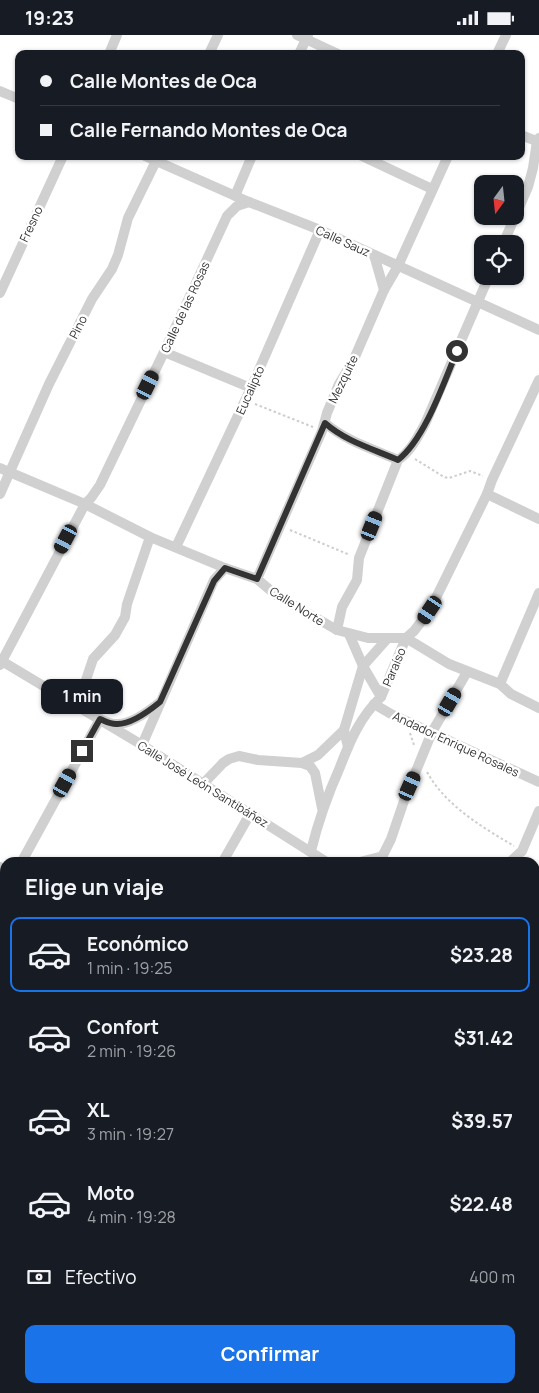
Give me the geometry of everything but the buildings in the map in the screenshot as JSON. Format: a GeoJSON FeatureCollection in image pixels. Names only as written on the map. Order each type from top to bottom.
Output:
{"type":"FeatureCollection","features":[{"type":"Feature","properties":{"kind":"street"},"geometry":{"type":"LineString","coordinates":[[111,50],[117,35]]}},
{"type":"Feature","properties":{"kind":"street"},"geometry":{"type":"LineString","coordinates":[[211,50],[218,35]]}},
{"type":"Feature","properties":{"kind":"street"},"geometry":{"type":"LineString","coordinates":[[499,50],[506,35]]}},
{"type":"Feature","properties":{"kind":"street"},"geometry":{"type":"LineString","coordinates":[[300,50],[304,36],[330,50]]}},
{"type":"Feature","properties":{"kind":"street"},"geometry":{"type":"LineString","coordinates":[[0,91],[15,97]]}},
{"type":"Feature","properties":{"kind":"street"},"geometry":{"type":"LineString","coordinates":[[507,235],[528,187],[533,168],[538,140],[525,136]]}},
{"type":"Feature","properties":{"kind":"street","name":"Fresno"},"geometry":{"type":"LineString","coordinates":[[0,293],[61,160]]}},
{"type":"Feature","properties":{"kind":"street","name":"Calle Sauz"},"geometry":{"type":"LineString","coordinates":[[159,160],[231,194],[320,231],[539,330]]}},
{"type":"Feature","properties":{"kind":"street","name":"Pino"},"geometry":{"type":"LineString","coordinates":[[0,494],[49,384],[92,299],[112,269],[118,255],[128,218],[159,160]]}},
{"type":"Feature","properties":{"kind":"street"},"geometry":{"type":"LineString","coordinates":[[227,216],[231,194],[250,160]]}},
{"type":"Feature","properties":{"kind":"street"},"geometry":{"type":"LineString","coordinates":[[370,160],[432,189]]}},
{"type":"Feature","properties":{"kind":"street","name":"Mezquite"},"geometry":{"type":"LineString","coordinates":[[257,579],[323,427],[339,384],[354,359],[384,290],[398,266],[446,160]]}},
{"type":"Feature","properties":{"kind":"street"},"geometry":{"type":"LineString","coordinates":[[227,216],[237,206],[249,202]]}},
{"type":"Feature","properties":{"kind":"street","name":"Calle de las Rosas"},"geometry":{"type":"LineString","coordinates":[[1,662],[85,504],[100,485],[227,216]]}},
{"type":"Feature","properties":{"kind":"street","name":"Eucalipto"},"geometry":{"type":"LineString","coordinates":[[176,547],[251,388],[320,231]]}},
{"type":"Feature","properties":{"kind":"street"},"geometry":{"type":"LineString","coordinates":[[374,255],[384,290]]}},
{"type":"Feature","properties":{"kind":"street"},"geometry":{"type":"LineString","coordinates":[[337,630],[342,607],[357,580],[359,558],[402,457],[425,424],[485,285]]}},
{"type":"Feature","properties":{"kind":"street"},"geometry":{"type":"LineString","coordinates":[[164,352],[251,388]]}},
{"type":"Feature","properties":{"kind":"street","name":"Paraíso"},"geometry":{"type":"LineString","coordinates":[[311,851],[322,809],[355,730],[377,701],[406,638],[414,631],[430,610],[487,495],[539,380]]}},
{"type":"Feature","properties":{"kind":"street"},"geometry":{"type":"LineString","coordinates":[[323,427],[346,438],[402,457]]}},
{"type":"Feature","properties":{"kind":"street","name":"Calle Norte"},"geometry":{"type":"LineString","coordinates":[[0,468],[85,504],[150,537],[257,579],[284,599],[337,630],[368,639],[406,638]]}},
{"type":"Feature","properties":{"kind":"street"},"geometry":{"type":"LineString","coordinates":[[487,495],[539,519]]}},
{"type":"Feature","properties":{"kind":"street"},"geometry":{"type":"LineString","coordinates":[[77,707],[93,659],[115,635],[126,617],[128,604],[150,537]]}},
{"type":"Feature","properties":{"kind":"street"},"geometry":{"type":"LineString","coordinates":[[142,745],[214,581],[225,568]]}},
{"type":"Feature","properties":{"kind":"street"},"geometry":{"type":"LineString","coordinates":[[500,684],[539,593]]}},
{"type":"Feature","properties":{"kind":"street"},"geometry":{"type":"LineString","coordinates":[[349,634],[377,701]]}},
{"type":"Feature","properties":{"kind":"street"},"geometry":{"type":"LineString","coordinates":[[406,638],[449,664],[500,684],[511,694],[539,707]]}},
{"type":"Feature","properties":{"kind":"street"},"geometry":{"type":"LineString","coordinates":[[302,763],[318,755],[344,730],[363,666],[387,639]]}},
{"type":"Feature","properties":{"kind":"street","name":"Calle José León Santibáñez"},"geometry":{"type":"LineString","coordinates":[[1,662],[100,719],[319,857]]}},
{"type":"Feature","properties":{"kind":"street"},"geometry":{"type":"LineString","coordinates":[[382,857],[391,839],[405,798],[432,732],[467,672]]}},
{"type":"Feature","properties":{"kind":"street","name":"Andador Enrique Rosales"},"geometry":{"type":"LineString","coordinates":[[377,701],[391,714],[539,782]]}},
{"type":"Feature","properties":{"kind":"street"},"geometry":{"type":"LineString","coordinates":[[25,857],[100,719],[114,724],[122,723],[147,713],[160,702]]}},
{"type":"Feature","properties":{"kind":"street"},"geometry":{"type":"LineString","coordinates":[[344,730],[348,747]]}},
{"type":"Feature","properties":{"kind":"street"},"geometry":{"type":"LineString","coordinates":[[203,784],[223,763],[238,755],[258,760],[302,763],[310,766],[315,773],[322,809]]}},
{"type":"Feature","properties":{"kind":"street"},"geometry":{"type":"LineString","coordinates":[[516,857],[522,851],[539,811]]}},
{"type":"Feature","properties":{"kind":"street"},"geometry":{"type":"LineString","coordinates":[[225,857],[250,813]]}},
{"type":"Feature","properties":{"kind":"path"},"geometry":{"type":"LineString","coordinates":[[245,401],[323,427]]}},
{"type":"Feature","properties":{"kind":"path"},"geometry":{"type":"LineString","coordinates":[[402,457],[444,477],[449,478],[470,471],[492,481]]}},
{"type":"Feature","properties":{"kind":"path"},"geometry":{"type":"LineString","coordinates":[[280,526],[359,558]]}},
{"type":"Feature","properties":{"kind":"path"},"geometry":{"type":"LineString","coordinates":[[404,719],[414,744]]}},
{"type":"Feature","properties":{"kind":"path"},"geometry":{"type":"LineString","coordinates":[[421,761],[429,776],[453,804],[484,828],[522,851]]}},
{"type":"Feature","properties":{"kind":"route"},"geometry":{"type":"LineString","coordinates":[[82,751],[100,719],[114,724],[122,723],[147,713],[160,702],[214,581],[225,568],[257,579],[325,423],[335,432],[346,438],[398,460],[413,445],[425,424],[457,351]]}}]}
